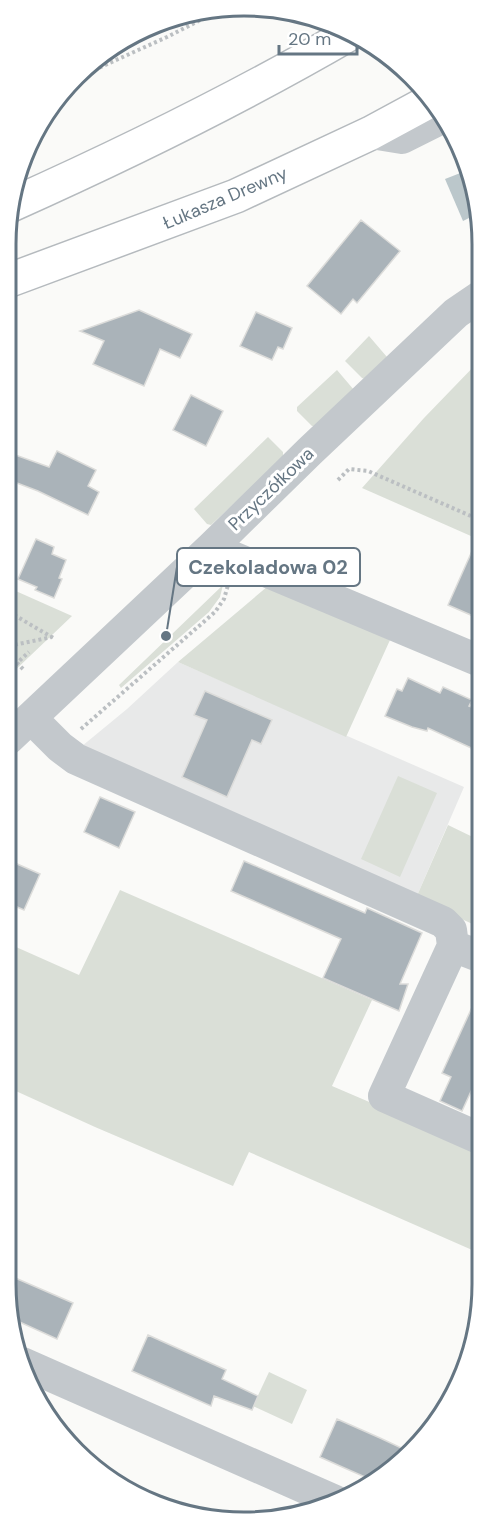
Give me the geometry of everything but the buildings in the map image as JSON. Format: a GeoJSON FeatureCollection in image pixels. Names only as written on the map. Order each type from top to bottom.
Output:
{"type":"FeatureCollection","features":[{"type":"Feature","properties":{"kind":"main road"},"geometry":{"type":"LineString","coordinates":[[21,200],[195,119],[342,38]]}},
{"type":"Feature","properties":{"kind":"main road","name":"Łukasza Drewny"},"geometry":{"type":"LineString","coordinates":[[16,278],[236,196],[371,133],[424,104]]}},
{"type":"Feature","properties":{"kind":"street"},"geometry":{"type":"LineString","coordinates":[[371,133],[402,138],[436,121]]}},
{"type":"Feature","properties":{"kind":"street","name":"Przyczółkowa"},"geometry":{"type":"LineString","coordinates":[[16,732],[222,553],[310,450],[468,305]]}},
{"type":"Feature","properties":{"kind":"street"},"geometry":{"type":"LineString","coordinates":[[222,553],[472,658]]}},
{"type":"Feature","properties":{"kind":"street"},"geometry":{"type":"LineString","coordinates":[[31,718],[60,747],[76,759],[443,922],[466,951],[384,1096],[472,1135]]}},
{"type":"Feature","properties":{"kind":"street"},"geometry":{"type":"LineString","coordinates":[[32,1368],[326,1497]]}},
{"type":"Feature","properties":{"kind":"path"},"geometry":{"type":"LineString","coordinates":[[104,66],[196,22]]}},
{"type":"Feature","properties":{"kind":"path"},"geometry":{"type":"LineString","coordinates":[[338,480],[349,469],[368,471],[472,516]]}},
{"type":"Feature","properties":{"kind":"path"},"geometry":{"type":"LineString","coordinates":[[60,747],[215,612],[224,599],[222,553]]}},
{"type":"Feature","properties":{"kind":"path"},"geometry":{"type":"LineString","coordinates":[[16,616],[54,638],[16,645]]}},
{"type":"Feature","properties":{"kind":"path"},"geometry":{"type":"LineString","coordinates":[[22,669],[17,663],[29,652]]}},
{"type":"Feature","properties":{"kind":"shaded area"},"geometry":{"type":"Polygon","coordinates":[[[461,173],[471,217],[463,221],[445,179],[461,173]]]}},
{"type":"Feature","properties":{"kind":"shaded area"},"geometry":{"type":"Polygon","coordinates":[[[369,336],[387,357],[365,379],[345,361],[369,336]]]}},
{"type":"Feature","properties":{"kind":"shaded area"},"geometry":{"type":"Polygon","coordinates":[[[472,368],[472,536],[362,488],[472,368]]]}},
{"type":"Feature","properties":{"kind":"shaded area"},"geometry":{"type":"Polygon","coordinates":[[[337,370],[354,390],[316,426],[312,426],[297,411],[297,407],[337,370]]]}},
{"type":"Feature","properties":{"kind":"shaded area"},"geometry":{"type":"Polygon","coordinates":[[[268,437],[283,452],[283,458],[211,525],[207,524],[194,509],[268,437]]]}},
{"type":"Feature","properties":{"kind":"shaded area"},"geometry":{"type":"Polygon","coordinates":[[[223,585],[220,597],[209,612],[121,688],[119,685],[223,585]]]}},
{"type":"Feature","properties":{"kind":"shaded area"},"geometry":{"type":"Polygon","coordinates":[[[268,586],[390,640],[346,737],[178,662],[268,586]]]}},
{"type":"Feature","properties":{"kind":"shaded area"},"geometry":{"type":"Polygon","coordinates":[[[16,591],[72,616],[16,669],[16,591]]]}},
{"type":"Feature","properties":{"kind":"shaded area"},"geometry":{"type":"Polygon","coordinates":[[[178,662],[464,787],[416,898],[76,751],[127,709],[178,662]]]}},
{"type":"Feature","properties":{"kind":"shaded area"},"geometry":{"type":"Polygon","coordinates":[[[398,776],[437,793],[400,877],[361,859],[398,776]]]}},
{"type":"Feature","properties":{"kind":"shaded area"},"geometry":{"type":"Polygon","coordinates":[[[448,825],[472,837],[472,924],[416,898],[448,825]]]}},
{"type":"Feature","properties":{"kind":"shaded area"},"geometry":{"type":"Polygon","coordinates":[[[120,890],[372,1000],[332,1086],[472,1146],[472,1250],[249,1152],[233,1186],[16,1091],[16,947],[79,975],[120,890]]]}},
{"type":"Feature","properties":{"kind":"shaded area"},"geometry":{"type":"Polygon","coordinates":[[[269,1372],[307,1390],[292,1424],[253,1406],[269,1372]]]}},
{"type":"Feature","properties":{"kind":"place","name":"Czekoladowa 02"},"geometry":{"type":"Point","coordinates":[166,636]}}]}
